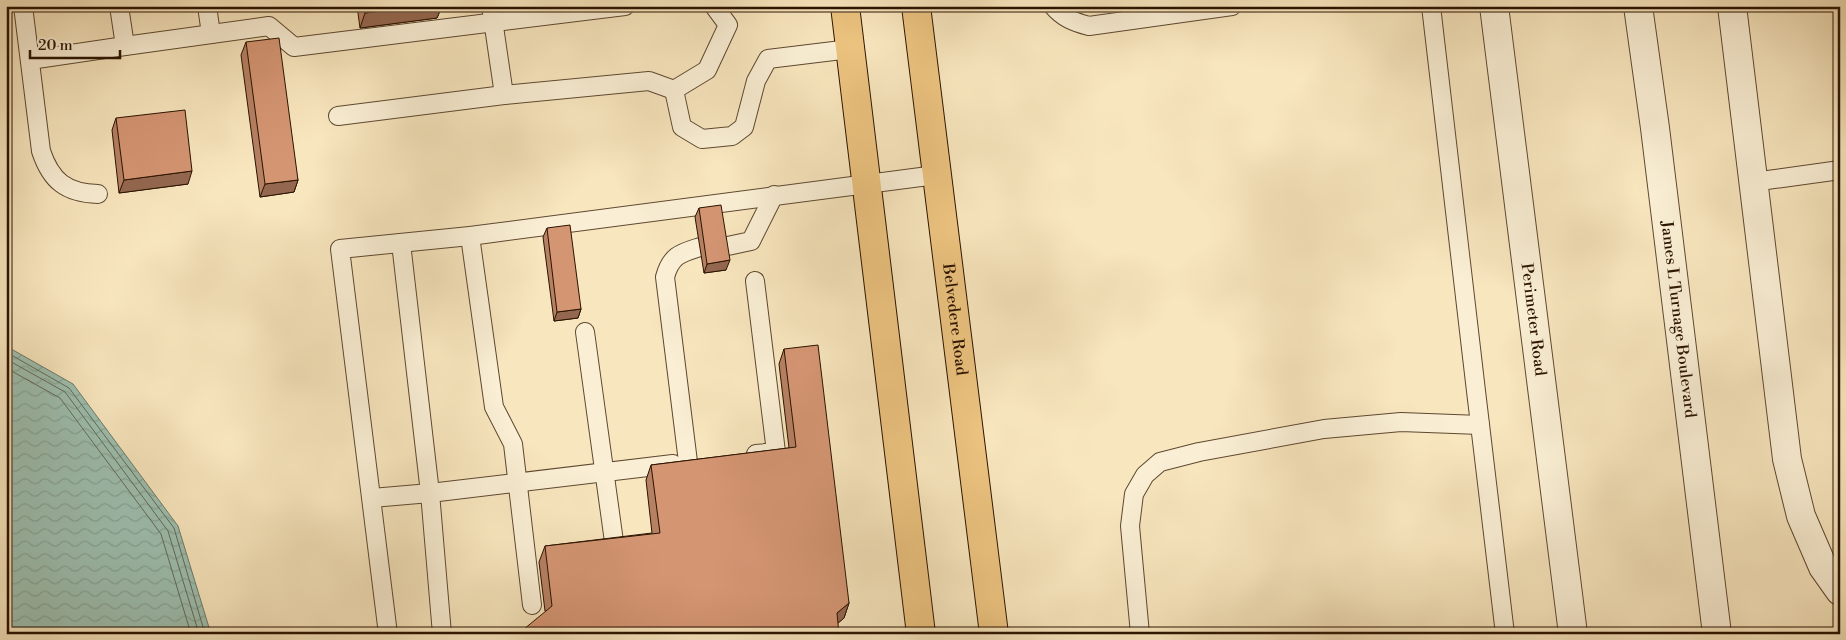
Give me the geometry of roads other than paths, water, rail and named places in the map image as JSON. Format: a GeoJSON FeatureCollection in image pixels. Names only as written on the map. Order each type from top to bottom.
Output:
{"type":"FeatureCollection","features":[{"type":"Feature","properties":{"kind":"main road"},"geometry":{"type":"LineString","coordinates":[[845,6],[921,634]]}},
{"type":"Feature","properties":{"kind":"main road","name":"Belvedere Road"},"geometry":{"type":"LineString","coordinates":[[916,6],[994,634]]}},
{"type":"Feature","properties":{"kind":"street","name":"Perimeter Road"},"geometry":{"type":"LineString","coordinates":[[1494,6],[1573,634]]}},
{"type":"Feature","properties":{"kind":"street","name":"James L Turnage Boulevard"},"geometry":{"type":"LineString","coordinates":[[1638,6],[1655,128],[1716,634]]}},
{"type":"Feature","properties":{"kind":"street"},"geometry":{"type":"LineString","coordinates":[[1732,6],[1788,459],[1801,516],[1823,567],[1840,591]]}},
{"type":"Feature","properties":{"kind":"lane"},"geometry":{"type":"LineString","coordinates":[[23,6],[41,151],[46,165],[55,178],[67,188],[82,194],[98,194]]}},
{"type":"Feature","properties":{"kind":"lane"},"geometry":{"type":"LineString","coordinates":[[119,6],[125,46]]}},
{"type":"Feature","properties":{"kind":"lane"},"geometry":{"type":"LineString","coordinates":[[208,6],[211,34]]}},
{"type":"Feature","properties":{"kind":"lane"},"geometry":{"type":"LineString","coordinates":[[30,60],[269,26],[294,47],[492,14],[625,6]]}},
{"type":"Feature","properties":{"kind":"lane"},"geometry":{"type":"LineString","coordinates":[[674,90],[707,70],[728,25],[714,6]]}},
{"type":"Feature","properties":{"kind":"lane"},"geometry":{"type":"LineString","coordinates":[[1053,6],[1060,14],[1074,22],[1089,26],[1232,6]]}},
{"type":"Feature","properties":{"kind":"lane"},"geometry":{"type":"LineString","coordinates":[[1432,6],[1506,634]]}},
{"type":"Feature","properties":{"kind":"lane"},"geometry":{"type":"LineString","coordinates":[[492,14],[504,95]]}},
{"type":"Feature","properties":{"kind":"lane"},"geometry":{"type":"LineString","coordinates":[[674,90],[682,127],[702,139],[732,136],[744,127],[756,81],[768,59],[850,49]]}},
{"type":"Feature","properties":{"kind":"lane"},"geometry":{"type":"LineString","coordinates":[[338,116],[504,95],[649,81],[674,90]]}},
{"type":"Feature","properties":{"kind":"lane"},"geometry":{"type":"LineString","coordinates":[[1753,182],[1840,170]]}},
{"type":"Feature","properties":{"kind":"lane"},"geometry":{"type":"LineString","coordinates":[[388,634],[340,249],[470,236],[936,175]]}},
{"type":"Feature","properties":{"kind":"lane"},"geometry":{"type":"LineString","coordinates":[[723,247],[751,241],[774,196]]}},
{"type":"Feature","properties":{"kind":"lane"},"geometry":{"type":"LineString","coordinates":[[470,236],[494,406],[513,444],[532,605]]}},
{"type":"Feature","properties":{"kind":"lane"},"geometry":{"type":"LineString","coordinates":[[401,243],[430,493],[442,634]]}},
{"type":"Feature","properties":{"kind":"lane"},"geometry":{"type":"LineString","coordinates":[[688,462],[665,276],[673,259],[680,253],[700,247]]}},
{"type":"Feature","properties":{"kind":"lane"},"geometry":{"type":"LineString","coordinates":[[736,457],[776,452],[754,281]]}},
{"type":"Feature","properties":{"kind":"lane"},"geometry":{"type":"LineString","coordinates":[[585,332],[615,549]]}},
{"type":"Feature","properties":{"kind":"lane"},"geometry":{"type":"LineString","coordinates":[[1140,634],[1130,526],[1134,494],[1145,476],[1160,462],[1199,452],[1324,430],[1401,422],[1480,425]]}},
{"type":"Feature","properties":{"kind":"lane"},"geometry":{"type":"LineString","coordinates":[[372,498],[519,483],[707,460]]}},
{"type":"Feature","properties":{"kind":"water"},"geometry":{"type":"Polygon","coordinates":[[[6,346],[73,384],[178,526],[211,634],[6,634],[6,346]]]}}]}
